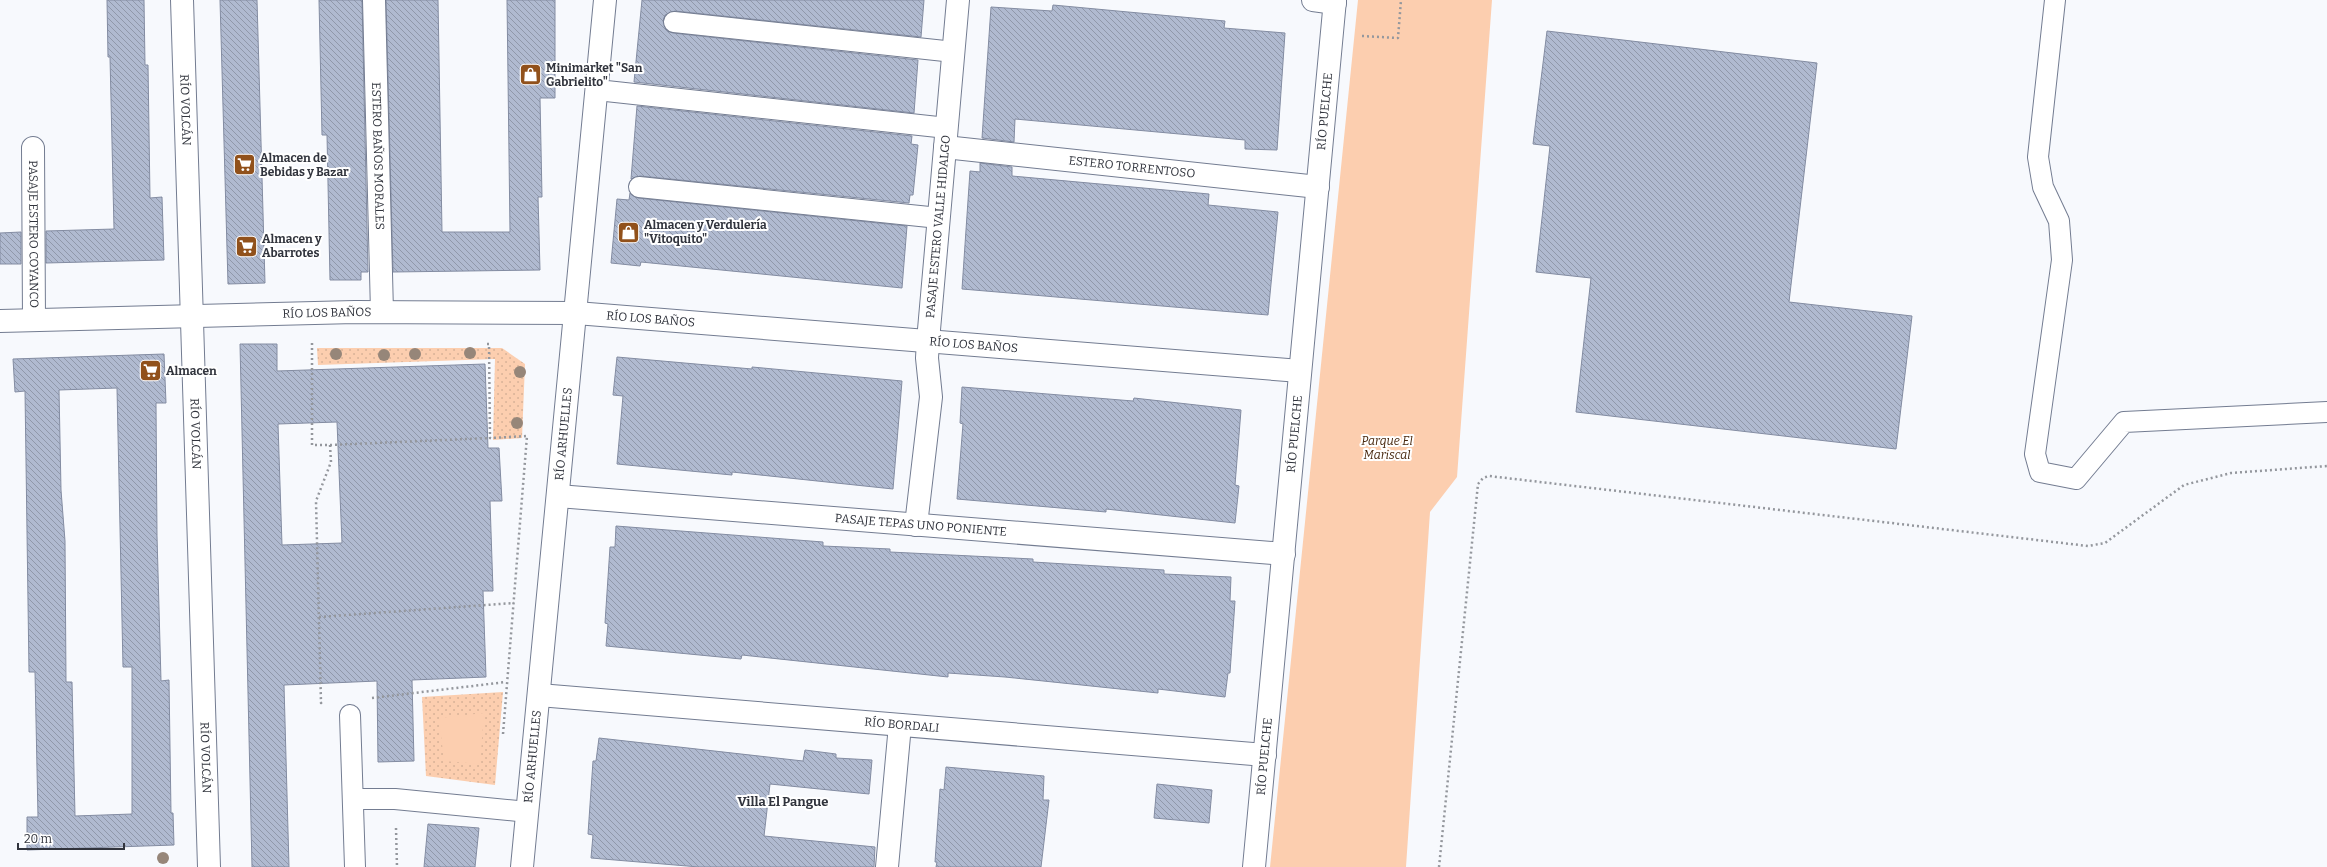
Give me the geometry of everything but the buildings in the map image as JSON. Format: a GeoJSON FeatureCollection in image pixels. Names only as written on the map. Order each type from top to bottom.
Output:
{"type":"FeatureCollection","features":[{"type":"Feature","properties":{"kind":"street","name":"RÍO VOLCÁN"},"geometry":{"type":"LineString","coordinates":[[182,0],[190,315],[209,867]]}},
{"type":"Feature","properties":{"kind":"street","name":"ESTERO BAÑOS MORALES"},"geometry":{"type":"LineString","coordinates":[[374,0],[382,312]]}},
{"type":"Feature","properties":{"kind":"street","name":"RÍO ARHUELLES"},"geometry":{"type":"LineString","coordinates":[[522,867],[605,0]]}},
{"type":"Feature","properties":{"kind":"street","name":"PASAJE ESTERO VALLE HIDALGO"},"geometry":{"type":"LineString","coordinates":[[916,525],[931,397],[927,358],[928,341],[958,0]]}},
{"type":"Feature","properties":{"kind":"street"},"geometry":{"type":"LineString","coordinates":[[1313,0],[1335,1]]}},
{"type":"Feature","properties":{"kind":"street","name":"RÍO PUELCHE"},"geometry":{"type":"LineString","coordinates":[[1254,867],[1335,1]]}},
{"type":"Feature","properties":{"kind":"street","name":"ESTERO TORRENTOSO"},"geometry":{"type":"LineString","coordinates":[[946,137],[1318,187]]}},
{"type":"Feature","properties":{"kind":"street","name":"PASAJE ESTERO COYANCO"},"geometry":{"type":"LineString","coordinates":[[33,148],[34,320]]}},
{"type":"Feature","properties":{"kind":"street","name":"RÍO LOS BAÑOS"},"geometry":{"type":"LineString","coordinates":[[0,321],[190,315],[382,312],[576,314],[1300,371]]}},
{"type":"Feature","properties":{"kind":"street","name":"PASAJE TEPAS UNO PONIENTE"},"geometry":{"type":"LineString","coordinates":[[558,496],[1284,554]]}},
{"type":"Feature","properties":{"kind":"street","name":"RÍO BORDALI"},"geometry":{"type":"LineString","coordinates":[[539,695],[1265,755]]}},
{"type":"Feature","properties":{"kind":"street"},"geometry":{"type":"LineString","coordinates":[[887,867],[900,725]]}},
{"type":"Feature","properties":{"kind":"lane"},"geometry":{"type":"LineString","coordinates":[[2055,0],[2038,157],[2043,186],[2058,220],[2062,260],[2034,454],[2040,472],[2076,479],[2124,422],[2327,412]]}},
{"type":"Feature","properties":{"kind":"lane"},"geometry":{"type":"LineString","coordinates":[[674,22],[954,52]]}},
{"type":"Feature","properties":{"kind":"lane"},"geometry":{"type":"LineString","coordinates":[[597,90],[946,137]]}},
{"type":"Feature","properties":{"kind":"lane"},"geometry":{"type":"LineString","coordinates":[[639,186],[939,218]]}},
{"type":"Feature","properties":{"kind":"lane"},"geometry":{"type":"LineString","coordinates":[[350,714],[355,867]]}},
{"type":"Feature","properties":{"kind":"lane"},"geometry":{"type":"LineString","coordinates":[[353,799],[395,799],[528,812]]}},
{"type":"Feature","properties":{"kind":"path"},"geometry":{"type":"LineString","coordinates":[[1358,35],[1398,38],[1401,0]]}},
{"type":"Feature","properties":{"kind":"path"},"geometry":{"type":"LineString","coordinates":[[318,343],[310,343],[312,445],[527,436],[502,737]]}},
{"type":"Feature","properties":{"kind":"path"},"geometry":{"type":"LineString","coordinates":[[481,344],[489,344],[490,438]]}},
{"type":"Feature","properties":{"kind":"path"},"geometry":{"type":"LineString","coordinates":[[328,702],[321,703],[316,501],[331,462],[330,445]]}},
{"type":"Feature","properties":{"kind":"path"},"geometry":{"type":"LineString","coordinates":[[1439,867],[1478,484],[1482,478],[1489,476],[2088,546],[2105,543],[2184,485],[2231,473],[2327,466]]}},
{"type":"Feature","properties":{"kind":"path"},"geometry":{"type":"LineString","coordinates":[[319,617],[513,603]]}},
{"type":"Feature","properties":{"kind":"path"},"geometry":{"type":"LineString","coordinates":[[364,699],[506,682]]}},
{"type":"Feature","properties":{"kind":"green space","name":"Parque El Mariscal"},"geometry":{"type":"Polygon","coordinates":[[[1358,0],[1492,0],[1457,477],[1430,512],[1406,867],[1270,867],[1358,0]]]}},
{"type":"Feature","properties":{"kind":"green space"},"geometry":{"type":"Polygon","coordinates":[[[317,348],[502,348],[525,364],[522,438],[493,440],[495,359],[318,365],[317,348]]]}},
{"type":"Feature","properties":{"kind":"green space"},"geometry":{"type":"Polygon","coordinates":[[[503,692],[495,785],[426,776],[422,697],[503,692]]]}},
{"type":"Feature","properties":{"kind":"green space"},"geometry":{"type":"Polygon","coordinates":[[[484,713],[480,764],[444,761],[439,718],[484,713]]]}},
{"type":"Feature","properties":{"kind":"place","name":"Minimarket \"San Gabrielito\""},"geometry":{"type":"Point","coordinates":[531,75]}},
{"type":"Feature","properties":{"kind":"place","name":"Almacen de Bebidas y Bazar"},"geometry":{"type":"Point","coordinates":[244,165]}},
{"type":"Feature","properties":{"kind":"place","name":"Almacen y Verdulería \"Vitoquito\""},"geometry":{"type":"Point","coordinates":[629,232]}},
{"type":"Feature","properties":{"kind":"place","name":"Almacen y Abarrotes"},"geometry":{"type":"Point","coordinates":[246,246]}},
{"type":"Feature","properties":{"kind":"place","name":"Almacen"},"geometry":{"type":"Point","coordinates":[150,371]}},
{"type":"Feature","properties":{"kind":"district","name":"Villa El Pangue"},"geometry":{"type":"Point","coordinates":[783,801]}}]}
